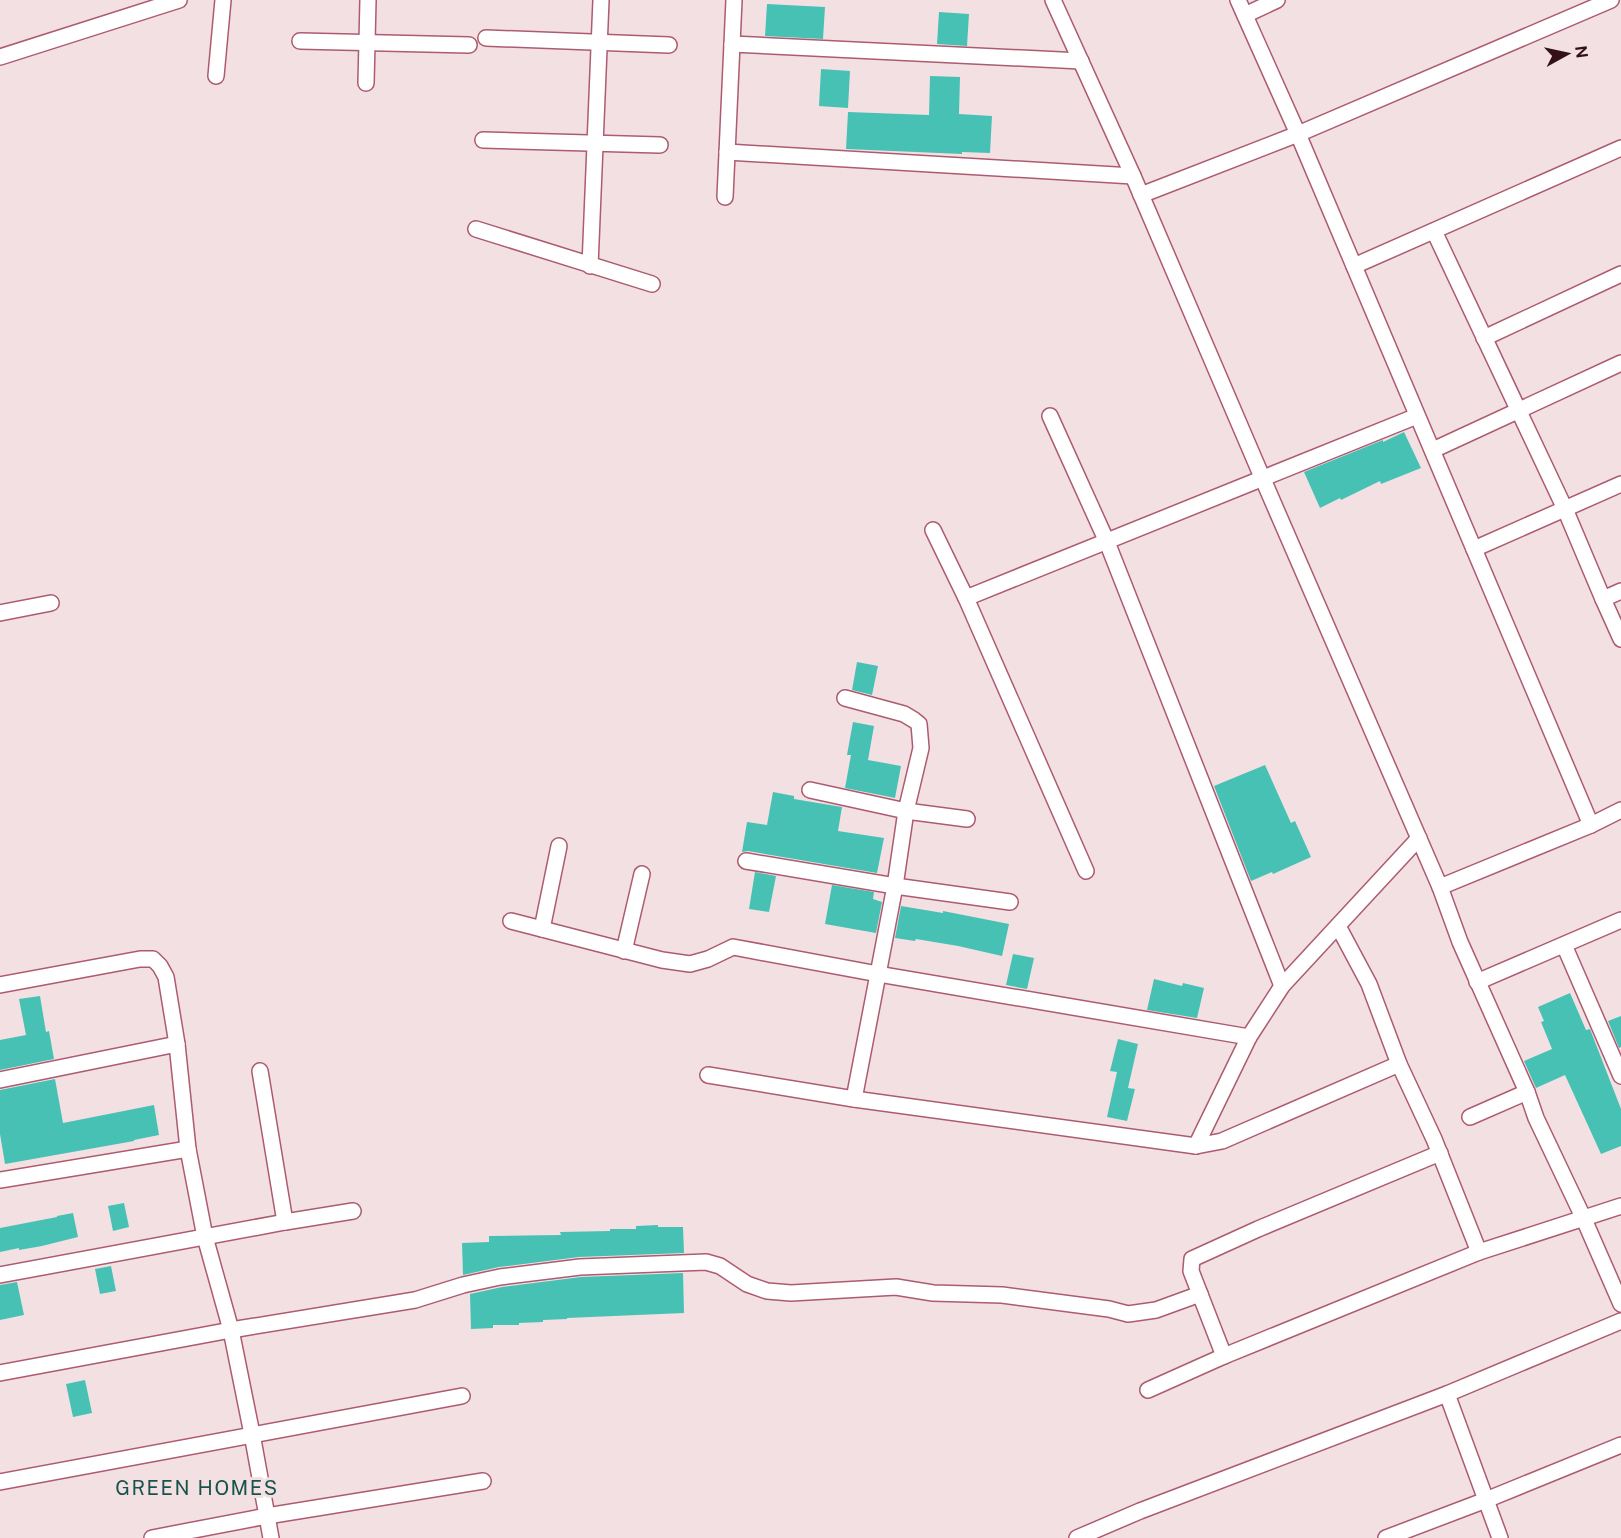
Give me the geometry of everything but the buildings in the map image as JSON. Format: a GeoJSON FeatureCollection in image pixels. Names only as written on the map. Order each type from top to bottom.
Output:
{"type":"FeatureCollection","features":[{"type":"Feature","properties":{"kind":"street"},"geometry":{"type":"LineString","coordinates":[[0,57],[179,0]]}},
{"type":"Feature","properties":{"kind":"street"},"geometry":{"type":"LineString","coordinates":[[216,76],[223,0]]}},
{"type":"Feature","properties":{"kind":"street"},"geometry":{"type":"LineString","coordinates":[[366,83],[368,0]]}},
{"type":"Feature","properties":{"kind":"street"},"geometry":{"type":"LineString","coordinates":[[590,266],[601,0]]}},
{"type":"Feature","properties":{"kind":"street"},"geometry":{"type":"LineString","coordinates":[[725,197],[734,0]]}},
{"type":"Feature","properties":{"kind":"street"},"geometry":{"type":"LineString","coordinates":[[1053,0],[1133,176],[1419,838],[1460,942],[1527,1092],[1536,1118],[1621,1304]]}},
{"type":"Feature","properties":{"kind":"street"},"geometry":{"type":"LineString","coordinates":[[1238,0],[1298,134],[1591,825]]}},
{"type":"Feature","properties":{"kind":"street"},"geometry":{"type":"LineString","coordinates":[[1245,15],[1277,0]]}},
{"type":"Feature","properties":{"kind":"street"},"geometry":{"type":"LineString","coordinates":[[1141,195],[1298,134],[1611,0]]}},
{"type":"Feature","properties":{"kind":"street"},"geometry":{"type":"LineString","coordinates":[[486,38],[669,45]]}},
{"type":"Feature","properties":{"kind":"street"},"geometry":{"type":"LineString","coordinates":[[300,41],[469,45]]}},
{"type":"Feature","properties":{"kind":"street"},"geometry":{"type":"LineString","coordinates":[[732,44],[1081,61]]}},
{"type":"Feature","properties":{"kind":"street"},"geometry":{"type":"LineString","coordinates":[[483,140],[660,145]]}},
{"type":"Feature","properties":{"kind":"street"},"geometry":{"type":"LineString","coordinates":[[1354,266],[1621,148]]}},
{"type":"Feature","properties":{"kind":"street"},"geometry":{"type":"LineString","coordinates":[[727,152],[1133,176]]}},
{"type":"Feature","properties":{"kind":"street"},"geometry":{"type":"LineString","coordinates":[[476,229],[652,284]]}},
{"type":"Feature","properties":{"kind":"street"},"geometry":{"type":"LineString","coordinates":[[1434,231],[1565,509],[1621,639]]}},
{"type":"Feature","properties":{"kind":"street"},"geometry":{"type":"LineString","coordinates":[[1484,338],[1621,274]]}},
{"type":"Feature","properties":{"kind":"street"},"geometry":{"type":"LineString","coordinates":[[1433,450],[1621,363]]}},
{"type":"Feature","properties":{"kind":"street"},"geometry":{"type":"LineString","coordinates":[[1050,416],[1107,542],[1282,986]]}},
{"type":"Feature","properties":{"kind":"street"},"geometry":{"type":"LineString","coordinates":[[966,598],[1418,416]]}},
{"type":"Feature","properties":{"kind":"street"},"geometry":{"type":"LineString","coordinates":[[1474,549],[1621,484]]}},
{"type":"Feature","properties":{"kind":"street"},"geometry":{"type":"LineString","coordinates":[[933,530],[966,598],[1086,871]]}},
{"type":"Feature","properties":{"kind":"street"},"geometry":{"type":"LineString","coordinates":[[1603,599],[1621,591]]}},
{"type":"Feature","properties":{"kind":"street"},"geometry":{"type":"LineString","coordinates":[[0,613],[51,603]]}},
{"type":"Feature","properties":{"kind":"street"},"geometry":{"type":"LineString","coordinates":[[844,698],[904,714],[914,720],[918,724],[921,748],[906,811],[895,886],[855,1099]]}},
{"type":"Feature","properties":{"kind":"street"},"geometry":{"type":"LineString","coordinates":[[810,790],[906,811],[967,819]]}},
{"type":"Feature","properties":{"kind":"street"},"geometry":{"type":"LineString","coordinates":[[1440,887],[1591,825],[1621,810]]}},
{"type":"Feature","properties":{"kind":"street"},"geometry":{"type":"LineString","coordinates":[[1196,1146],[1250,1037],[1282,986],[1419,838]]}},
{"type":"Feature","properties":{"kind":"street"},"geometry":{"type":"LineString","coordinates":[[542,929],[559,846]]}},
{"type":"Feature","properties":{"kind":"street"},"geometry":{"type":"LineString","coordinates":[[746,861],[895,886],[1010,902]]}},
{"type":"Feature","properties":{"kind":"street"},"geometry":{"type":"LineString","coordinates":[[624,951],[642,874]]}},
{"type":"Feature","properties":{"kind":"street"},"geometry":{"type":"LineString","coordinates":[[511,921],[662,960],[690,964],[708,959],[733,947],[1250,1037]]}},
{"type":"Feature","properties":{"kind":"street"},"geometry":{"type":"LineString","coordinates":[[1478,982],[1621,921]]}},
{"type":"Feature","properties":{"kind":"street"},"geometry":{"type":"LineString","coordinates":[[1338,926],[1369,984],[1479,1252]]}},
{"type":"Feature","properties":{"kind":"street"},"geometry":{"type":"LineString","coordinates":[[1564,945],[1621,1076]]}},
{"type":"Feature","properties":{"kind":"street"},"geometry":{"type":"LineString","coordinates":[[0,985],[140,959],[153,959],[160,966],[165,977],[177,1044],[188,1149],[205,1237],[231,1330],[270,1538]]}},
{"type":"Feature","properties":{"kind":"street"},"geometry":{"type":"LineString","coordinates":[[0,1080],[177,1044]]}},
{"type":"Feature","properties":{"kind":"street"},"geometry":{"type":"LineString","coordinates":[[708,1075],[855,1099],[1196,1146],[1222,1142],[1400,1064]]}},
{"type":"Feature","properties":{"kind":"street"},"geometry":{"type":"LineString","coordinates":[[260,1071],[285,1222]]}},
{"type":"Feature","properties":{"kind":"street"},"geometry":{"type":"LineString","coordinates":[[1470,1117],[1527,1092]]}},
{"type":"Feature","properties":{"kind":"street"},"geometry":{"type":"LineString","coordinates":[[0,1180],[188,1149]]}},
{"type":"Feature","properties":{"kind":"street"},"geometry":{"type":"LineString","coordinates":[[1224,1356],[1191,1271],[1192,1259],[1440,1153]]}},
{"type":"Feature","properties":{"kind":"street"},"geometry":{"type":"LineString","coordinates":[[1148,1390],[1224,1356],[1479,1252],[1621,1206]]}},
{"type":"Feature","properties":{"kind":"street"},"geometry":{"type":"LineString","coordinates":[[0,1275],[353,1211]]}},
{"type":"Feature","properties":{"kind":"street"},"geometry":{"type":"LineString","coordinates":[[0,1372],[231,1330],[416,1300],[463,1285],[501,1277],[580,1268],[706,1262],[720,1266],[747,1284],[767,1291],[790,1293],[896,1287],[933,1293],[1002,1295],[1109,1309],[1128,1314],[1156,1310],[1200,1294]]}},
{"type":"Feature","properties":{"kind":"street"},"geometry":{"type":"LineString","coordinates":[[1077,1538],[1140,1511],[1447,1394],[1621,1321]]}},
{"type":"Feature","properties":{"kind":"street"},"geometry":{"type":"LineString","coordinates":[[1447,1394],[1500,1538]]}},
{"type":"Feature","properties":{"kind":"street"},"geometry":{"type":"LineString","coordinates":[[0,1482],[462,1396]]}},
{"type":"Feature","properties":{"kind":"street"},"geometry":{"type":"LineString","coordinates":[[1386,1538],[1621,1445]]}},
{"type":"Feature","properties":{"kind":"street"},"geometry":{"type":"LineString","coordinates":[[152,1538],[267,1516],[483,1481]]}},
{"type":"Feature","properties":{"kind":"district","name":"GREEN HOMES"},"geometry":{"type":"Point","coordinates":[197,1488]}}]}
